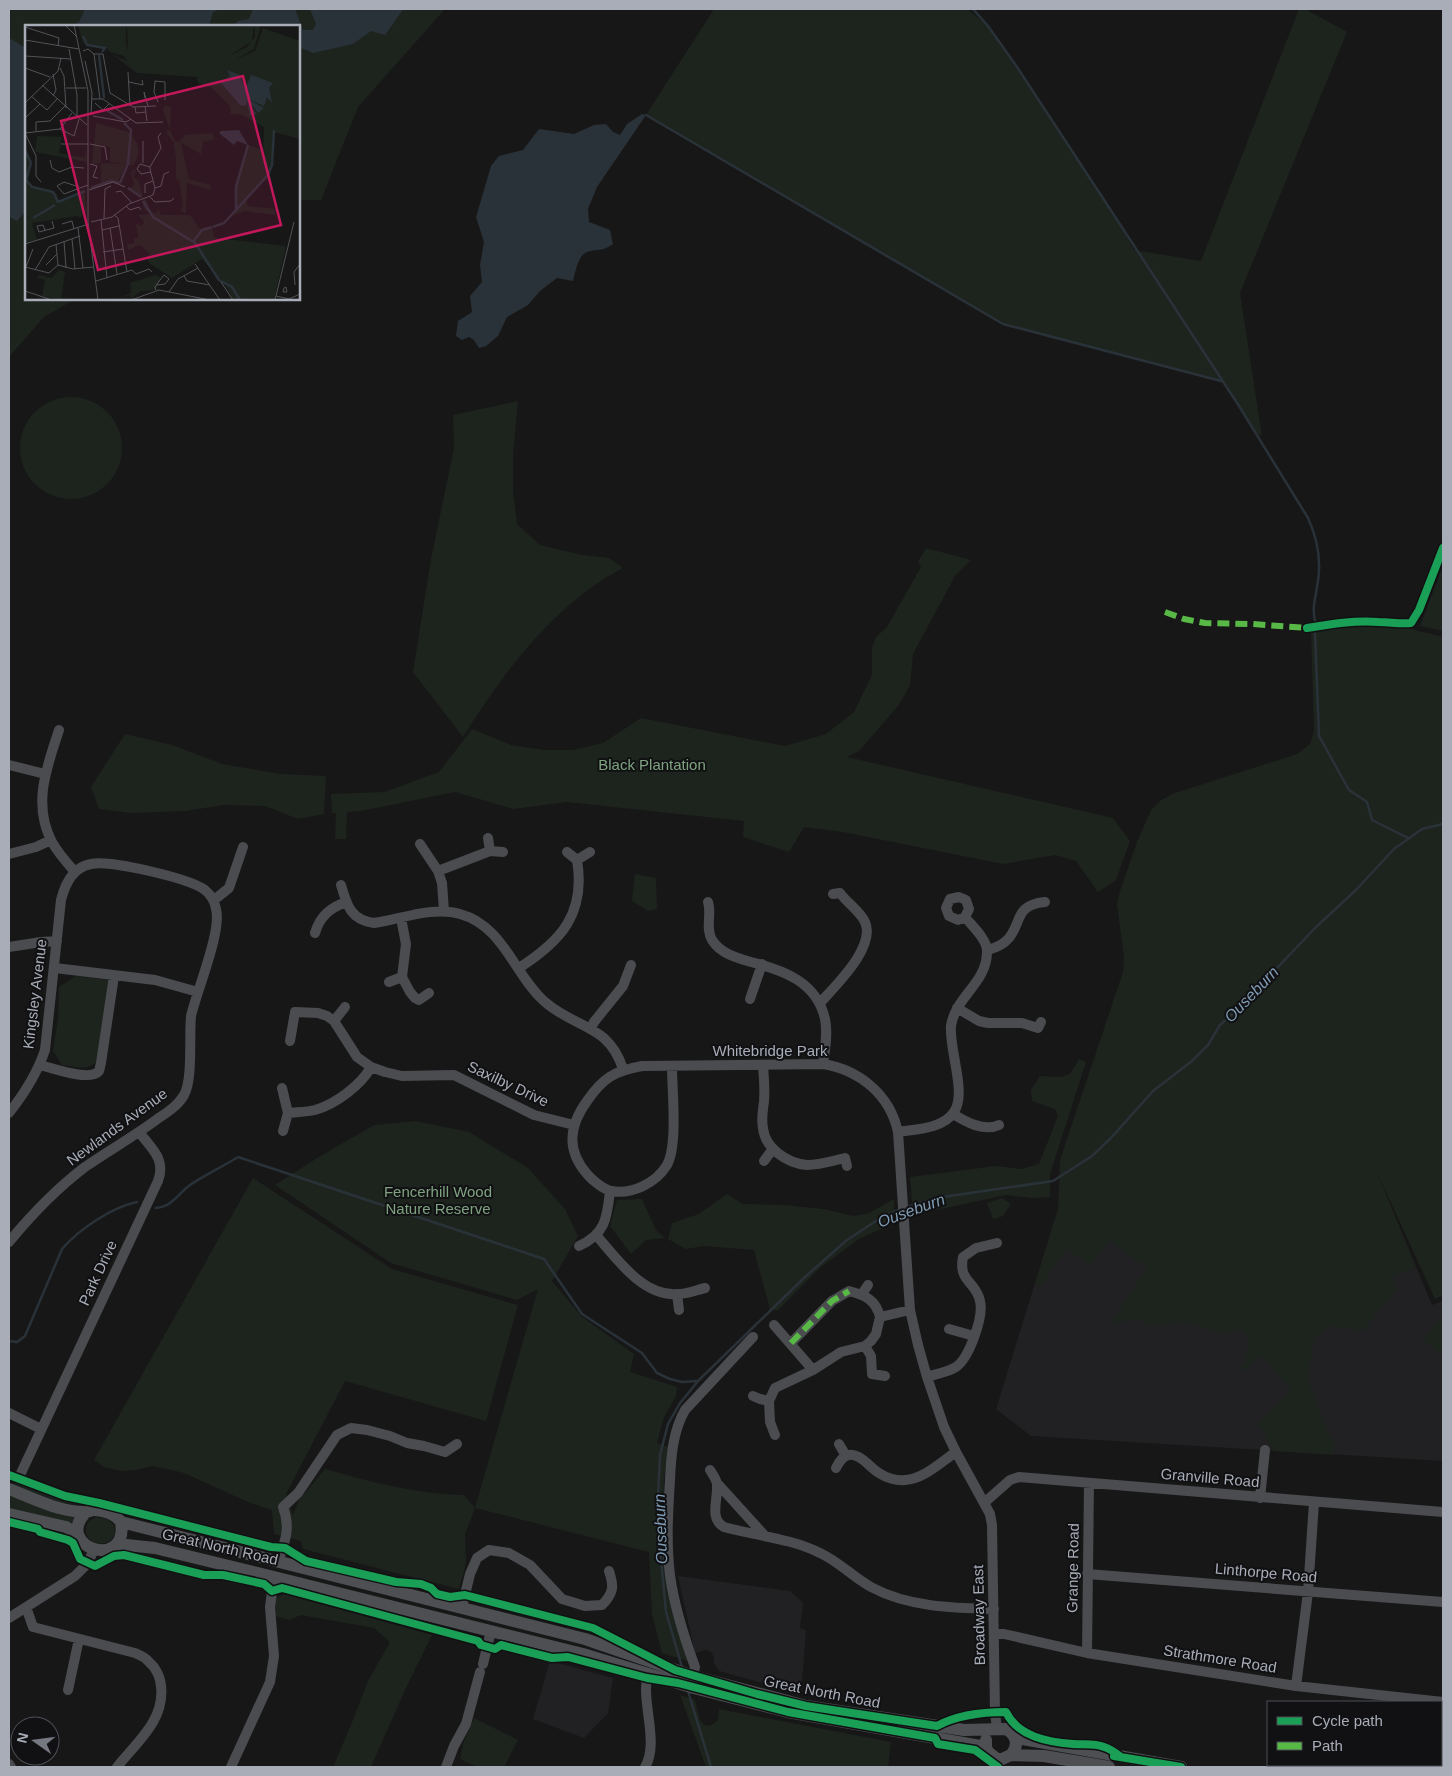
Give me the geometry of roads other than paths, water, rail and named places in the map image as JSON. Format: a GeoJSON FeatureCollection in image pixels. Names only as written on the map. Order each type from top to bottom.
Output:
{"type":"FeatureCollection","features":[{"type":"Feature","properties":{"kind":"main road","name":"Great North Road"},"geometry":{"type":"LineString","coordinates":[[9,1489],[57,1507],[86,1513],[94,1510],[108,1513],[121,1522],[585,1639],[675,1670],[693,1682],[796,1714],[986,1747],[992,1756],[1002,1759],[1010,1760],[1044,1756],[1109,1767]]}},
{"type":"Feature","properties":{"kind":"main road"},"geometry":{"type":"LineString","coordinates":[[78,1535],[78,1523],[86,1513]]}},
{"type":"Feature","properties":{"kind":"main road"},"geometry":{"type":"LineString","coordinates":[[9,1514],[66,1527],[78,1535],[82,1542],[94,1549]]}},
{"type":"Feature","properties":{"kind":"main road"},"geometry":{"type":"LineString","coordinates":[[117,1544],[122,1531],[121,1522]]}},
{"type":"Feature","properties":{"kind":"main road","name":"Great North Road"},"geometry":{"type":"LineString","coordinates":[[94,1549],[106,1550],[113,1548],[117,1544],[155,1548],[583,1654],[678,1683],[693,1682],[806,1706],[964,1730],[1002,1728],[1010,1731],[1016,1738],[1181,1767]]}},
{"type":"Feature","properties":{"kind":"main road"},"geometry":{"type":"LineString","coordinates":[[986,1747],[986,1738],[995,1729]]}},
{"type":"Feature","properties":{"kind":"main road"},"geometry":{"type":"LineString","coordinates":[[1010,1760],[1016,1747],[1016,1738]]}},
{"type":"Feature","properties":{"kind":"street"},"geometry":{"type":"LineString","coordinates":[[59,730],[45,774],[41,794],[44,817],[51,840],[59,854],[75,872],[89,864],[118,865],[195,884],[205,890],[214,900],[229,888],[243,847]]}},
{"type":"Feature","properties":{"kind":"street"},"geometry":{"type":"LineString","coordinates":[[9,765],[45,774]]}},
{"type":"Feature","properties":{"kind":"street"},"geometry":{"type":"LineString","coordinates":[[488,838],[490,851]]}},
{"type":"Feature","properties":{"kind":"street"},"geometry":{"type":"LineString","coordinates":[[9,854],[36,848],[51,840]]}},
{"type":"Feature","properties":{"kind":"street"},"geometry":{"type":"LineString","coordinates":[[420,844],[438,871],[442,884],[444,911]]}},
{"type":"Feature","properties":{"kind":"street"},"geometry":{"type":"LineString","coordinates":[[438,871],[490,851],[503,852]]}},
{"type":"Feature","properties":{"kind":"street"},"geometry":{"type":"LineString","coordinates":[[519,968],[551,945],[572,917],[578,897],[580,876],[577,860],[567,852]]}},
{"type":"Feature","properties":{"kind":"street"},"geometry":{"type":"LineString","coordinates":[[577,860],[590,852]]}},
{"type":"Feature","properties":{"kind":"street","name":"Kingsley Avenue"},"geometry":{"type":"LineString","coordinates":[[9,1113],[12,1102],[32,1080],[40,1065],[48,1037],[62,894],[68,878],[75,872]]}},
{"type":"Feature","properties":{"kind":"street"},"geometry":{"type":"LineString","coordinates":[[341,885],[346,902],[356,918],[364,922],[383,922],[444,911],[461,914],[476,921],[503,944],[533,990],[545,1002],[560,1014],[606,1038],[614,1047],[623,1069]]}},
{"type":"Feature","properties":{"kind":"street"},"geometry":{"type":"LineString","coordinates":[[820,1003],[862,951],[867,941],[868,930],[862,916],[848,903],[840,891]]}},
{"type":"Feature","properties":{"kind":"street","name":"Newlands Avenue"},"geometry":{"type":"LineString","coordinates":[[9,1242],[44,1201],[61,1186],[178,1104],[185,1095],[189,1077],[189,1030],[218,921],[214,900]]}},
{"type":"Feature","properties":{"kind":"street"},"geometry":{"type":"LineString","coordinates":[[315,933],[322,917],[335,906],[346,902]]}},
{"type":"Feature","properties":{"kind":"street"},"geometry":{"type":"LineString","coordinates":[[988,950],[1006,941],[1012,934],[1019,917],[1025,909],[1034,903],[1045,902]]}},
{"type":"Feature","properties":{"kind":"street"},"geometry":{"type":"LineString","coordinates":[[711,906],[708,926],[712,940],[723,951],[737,958],[776,968],[793,976],[820,1003],[826,1020],[823,1064]]}},
{"type":"Feature","properties":{"kind":"street"},"geometry":{"type":"LineString","coordinates":[[898,1132],[940,1123],[953,1114],[958,1104],[959,1093],[951,1040],[951,1026],[957,1008],[984,971],[988,950],[985,943],[965,917]]}},
{"type":"Feature","properties":{"kind":"street"},"geometry":{"type":"LineString","coordinates":[[401,918],[406,944],[402,977],[415,998],[422,999],[429,993]]}},
{"type":"Feature","properties":{"kind":"street"},"geometry":{"type":"LineString","coordinates":[[9,947],[57,941]]}},
{"type":"Feature","properties":{"kind":"street"},"geometry":{"type":"LineString","coordinates":[[750,998],[762,964]]}},
{"type":"Feature","properties":{"kind":"street"},"geometry":{"type":"LineString","coordinates":[[590,1028],[623,986],[631,965]]}},
{"type":"Feature","properties":{"kind":"street"},"geometry":{"type":"LineString","coordinates":[[55,968],[155,980],[198,992]]}},
{"type":"Feature","properties":{"kind":"street"},"geometry":{"type":"LineString","coordinates":[[40,1065],[81,1075],[91,1076],[98,1071],[101,1063],[114,976]]}},
{"type":"Feature","properties":{"kind":"street"},"geometry":{"type":"LineString","coordinates":[[389,982],[402,977]]}},
{"type":"Feature","properties":{"kind":"street"},"geometry":{"type":"LineString","coordinates":[[334,1021],[345,1008]]}},
{"type":"Feature","properties":{"kind":"street"},"geometry":{"type":"LineString","coordinates":[[957,1008],[979,1021],[988,1023],[1013,1022],[1039,1028]]}},
{"type":"Feature","properties":{"kind":"street"},"geometry":{"type":"LineString","coordinates":[[288,1113],[315,1110],[326,1105],[359,1083],[371,1067],[357,1057],[334,1021],[318,1013],[295,1012],[290,1041]]}},
{"type":"Feature","properties":{"kind":"street","name":"Whitebridge Park"},"geometry":{"type":"LineString","coordinates":[[672,1066],[823,1064],[850,1071],[871,1085],[888,1105],[898,1132],[910,1310],[927,1377],[944,1427],[984,1503]]}},
{"type":"Feature","properties":{"kind":"street"},"geometry":{"type":"LineString","coordinates":[[642,1066],[672,1066],[673,1144],[667,1165],[652,1181],[632,1191],[610,1191],[592,1180],[579,1165],[572,1144],[574,1125],[582,1107],[596,1088],[610,1076],[623,1069],[642,1066]]}},
{"type":"Feature","properties":{"kind":"street"},"geometry":{"type":"LineString","coordinates":[[763,1066],[763,1128],[766,1140],[772,1150],[790,1160],[805,1165],[846,1159]]}},
{"type":"Feature","properties":{"kind":"street","name":"Saxilby Drive"},"geometry":{"type":"LineString","coordinates":[[371,1067],[402,1076],[454,1075],[534,1116],[574,1125]]}},
{"type":"Feature","properties":{"kind":"street"},"geometry":{"type":"LineString","coordinates":[[282,1088],[288,1113],[283,1131]]}},
{"type":"Feature","properties":{"kind":"street"},"geometry":{"type":"LineString","coordinates":[[953,1114],[976,1125],[993,1128],[999,1125]]}},
{"type":"Feature","properties":{"kind":"street","name":"Park Drive"},"geometry":{"type":"LineString","coordinates":[[21,1473],[162,1172],[157,1156],[139,1132]]}},
{"type":"Feature","properties":{"kind":"street"},"geometry":{"type":"LineString","coordinates":[[764,1161],[772,1150]]}},
{"type":"Feature","properties":{"kind":"street"},"geometry":{"type":"LineString","coordinates":[[579,1246],[588,1242],[603,1226],[608,1214],[610,1191]]}},
{"type":"Feature","properties":{"kind":"street"},"geometry":{"type":"LineString","coordinates":[[596,1235],[626,1270],[644,1284],[656,1290],[677,1294],[705,1288]]}},
{"type":"Feature","properties":{"kind":"street"},"geometry":{"type":"LineString","coordinates":[[927,1377],[954,1368],[963,1361],[974,1336],[981,1302],[977,1291],[965,1278],[961,1267],[964,1257],[976,1248],[997,1243]]}},
{"type":"Feature","properties":{"kind":"street"},"geometry":{"type":"LineString","coordinates":[[862,1294],[868,1285]]}},
{"type":"Feature","properties":{"kind":"street"},"geometry":{"type":"LineString","coordinates":[[775,1435],[770,1422],[769,1401],[776,1388],[813,1370],[841,1352],[866,1346],[876,1334],[880,1317],[878,1310],[874,1303],[862,1294],[849,1291],[832,1301],[791,1343]]}},
{"type":"Feature","properties":{"kind":"street"},"geometry":{"type":"LineString","coordinates":[[677,1294],[679,1310]]}},
{"type":"Feature","properties":{"kind":"street"},"geometry":{"type":"LineString","coordinates":[[880,1317],[910,1310]]}},
{"type":"Feature","properties":{"kind":"street"},"geometry":{"type":"LineString","coordinates":[[774,1326],[813,1370]]}},
{"type":"Feature","properties":{"kind":"street"},"geometry":{"type":"LineString","coordinates":[[949,1329],[974,1336]]}},
{"type":"Feature","properties":{"kind":"street"},"geometry":{"type":"LineString","coordinates":[[693,1682],[695,1667],[679,1616],[670,1576],[668,1552],[668,1506],[673,1442],[685,1410],[753,1336]]}},
{"type":"Feature","properties":{"kind":"street"},"geometry":{"type":"LineString","coordinates":[[866,1346],[871,1356],[871,1377],[884,1376]]}},
{"type":"Feature","properties":{"kind":"street"},"geometry":{"type":"LineString","coordinates":[[753,1396],[769,1401]]}},
{"type":"Feature","properties":{"kind":"street"},"geometry":{"type":"LineString","coordinates":[[9,1413],[41,1429]]}},
{"type":"Feature","properties":{"kind":"street"},"geometry":{"type":"LineString","coordinates":[[278,1562],[286,1535],[288,1520],[283,1507],[298,1493],[337,1435],[351,1428],[367,1430],[407,1443],[424,1446],[445,1457],[457,1444]]}},
{"type":"Feature","properties":{"kind":"street"},"geometry":{"type":"LineString","coordinates":[[839,1444],[846,1456]]}},
{"type":"Feature","properties":{"kind":"street"},"geometry":{"type":"LineString","coordinates":[[1260,1498],[1265,1450]]}},
{"type":"Feature","properties":{"kind":"street"},"geometry":{"type":"LineString","coordinates":[[836,1468],[846,1456],[858,1456],[879,1473],[891,1478],[913,1479],[921,1476],[956,1452]]}},
{"type":"Feature","properties":{"kind":"street"},"geometry":{"type":"LineString","coordinates":[[710,1470],[717,1483],[765,1536]]}},
{"type":"Feature","properties":{"kind":"street","name":"Granville Road"},"geometry":{"type":"LineString","coordinates":[[984,1503],[1010,1480],[1018,1477],[1443,1512]]}},
{"type":"Feature","properties":{"kind":"street"},"geometry":{"type":"LineString","coordinates":[[717,1483],[715,1519],[719,1524],[748,1534],[765,1536],[803,1546],[821,1553],[870,1587],[897,1598],[955,1608],[994,1609]]}},
{"type":"Feature","properties":{"kind":"street","name":"Grange Road"},"geometry":{"type":"LineString","coordinates":[[1088,1653],[1089,1483]]}},
{"type":"Feature","properties":{"kind":"street"},"geometry":{"type":"LineString","coordinates":[[1296,1686],[1308,1592],[1314,1502]]}},
{"type":"Feature","properties":{"kind":"street","name":"Broadway East"},"geometry":{"type":"LineString","coordinates":[[984,1503],[990,1514],[992,1525],[995,1729]]}},
{"type":"Feature","properties":{"kind":"street"},"geometry":{"type":"LineString","coordinates":[[9,1618],[75,1576],[88,1563],[94,1549]]}},
{"type":"Feature","properties":{"kind":"street"},"geometry":{"type":"LineString","coordinates":[[462,1607],[470,1574],[477,1558],[489,1550],[509,1552],[530,1565],[562,1599],[585,1606],[602,1605],[610,1597],[613,1583],[608,1570]]}},
{"type":"Feature","properties":{"kind":"street","name":"Linthorpe Road"},"geometry":{"type":"LineString","coordinates":[[1087,1574],[1443,1602]]}},
{"type":"Feature","properties":{"kind":"street"},"geometry":{"type":"LineString","coordinates":[[231,1767],[270,1682],[274,1656],[270,1607],[274,1577]]}},
{"type":"Feature","properties":{"kind":"street"},"geometry":{"type":"LineString","coordinates":[[26,1607],[33,1627],[135,1653],[148,1661],[158,1674],[162,1687],[161,1700],[154,1721],[117,1767]]}},
{"type":"Feature","properties":{"kind":"street"},"geometry":{"type":"LineString","coordinates":[[446,1767],[454,1746],[466,1724],[491,1631]]}},
{"type":"Feature","properties":{"kind":"street","name":"Strathmore Road"},"geometry":{"type":"LineString","coordinates":[[994,1634],[1004,1634],[1088,1653],[1296,1686],[1434,1701]]}},
{"type":"Feature","properties":{"kind":"street"},"geometry":{"type":"LineString","coordinates":[[68,1690],[79,1638]]}},
{"type":"Feature","properties":{"kind":"street"},"geometry":{"type":"LineString","coordinates":[[646,1766],[650,1750],[646,1684],[648,1673]]}},
{"type":"Feature","properties":{"kind":"waterway"},"geometry":{"type":"LineString","coordinates":[[973,9],[988,26],[1017,67],[1239,406],[1308,518],[1317,543],[1319,560],[1314,608],[1315,621]]}},
{"type":"Feature","properties":{"kind":"waterway"},"geometry":{"type":"LineString","coordinates":[[646,115],[1003,324],[1221,381]]}},
{"type":"Feature","properties":{"kind":"waterway"},"geometry":{"type":"LineString","coordinates":[[1315,633],[1319,736],[1349,790],[1367,802],[1372,820],[1408,838]]}},
{"type":"Feature","properties":{"kind":"waterway","name":"Ouseburn"},"geometry":{"type":"LineString","coordinates":[[907,1207],[936,1198],[1053,1181],[1092,1156],[1111,1138],[1153,1091],[1192,1061],[1208,1045],[1220,1025],[1239,1008],[1316,927],[1355,891],[1394,849],[1422,829],[1443,824]]}},
{"type":"Feature","properties":{"kind":"waterway"},"geometry":{"type":"LineString","coordinates":[[156,1208],[167,1205],[190,1185],[238,1157],[544,1259],[582,1314],[642,1353],[657,1373],[682,1382],[697,1381]]}},
{"type":"Feature","properties":{"kind":"waterway"},"geometry":{"type":"LineString","coordinates":[[9,1341],[17,1342],[25,1336],[62,1249],[77,1234],[96,1220],[117,1209],[137,1202]]}},
{"type":"Feature","properties":{"kind":"waterway","name":"Ouseburn"},"geometry":{"type":"LineString","coordinates":[[682,1667],[666,1612],[657,1518],[660,1455],[668,1424],[680,1403],[699,1380],[805,1277],[847,1240],[882,1217],[901,1209]]}},
{"type":"Feature","properties":{"kind":"waterway","name":"Ouseburn"},"geometry":{"type":"LineString","coordinates":[[688,1691],[711,1767]]}},
{"type":"Feature","properties":{"kind":"park label","name":"Black Plantation"},"geometry":{"type":"Point","coordinates":[652,765]}},
{"type":"Feature","properties":{"kind":"park label","name":"Fencerhill Wood Nature Reserve"},"geometry":{"type":"Point","coordinates":[438,1200]}}]}
